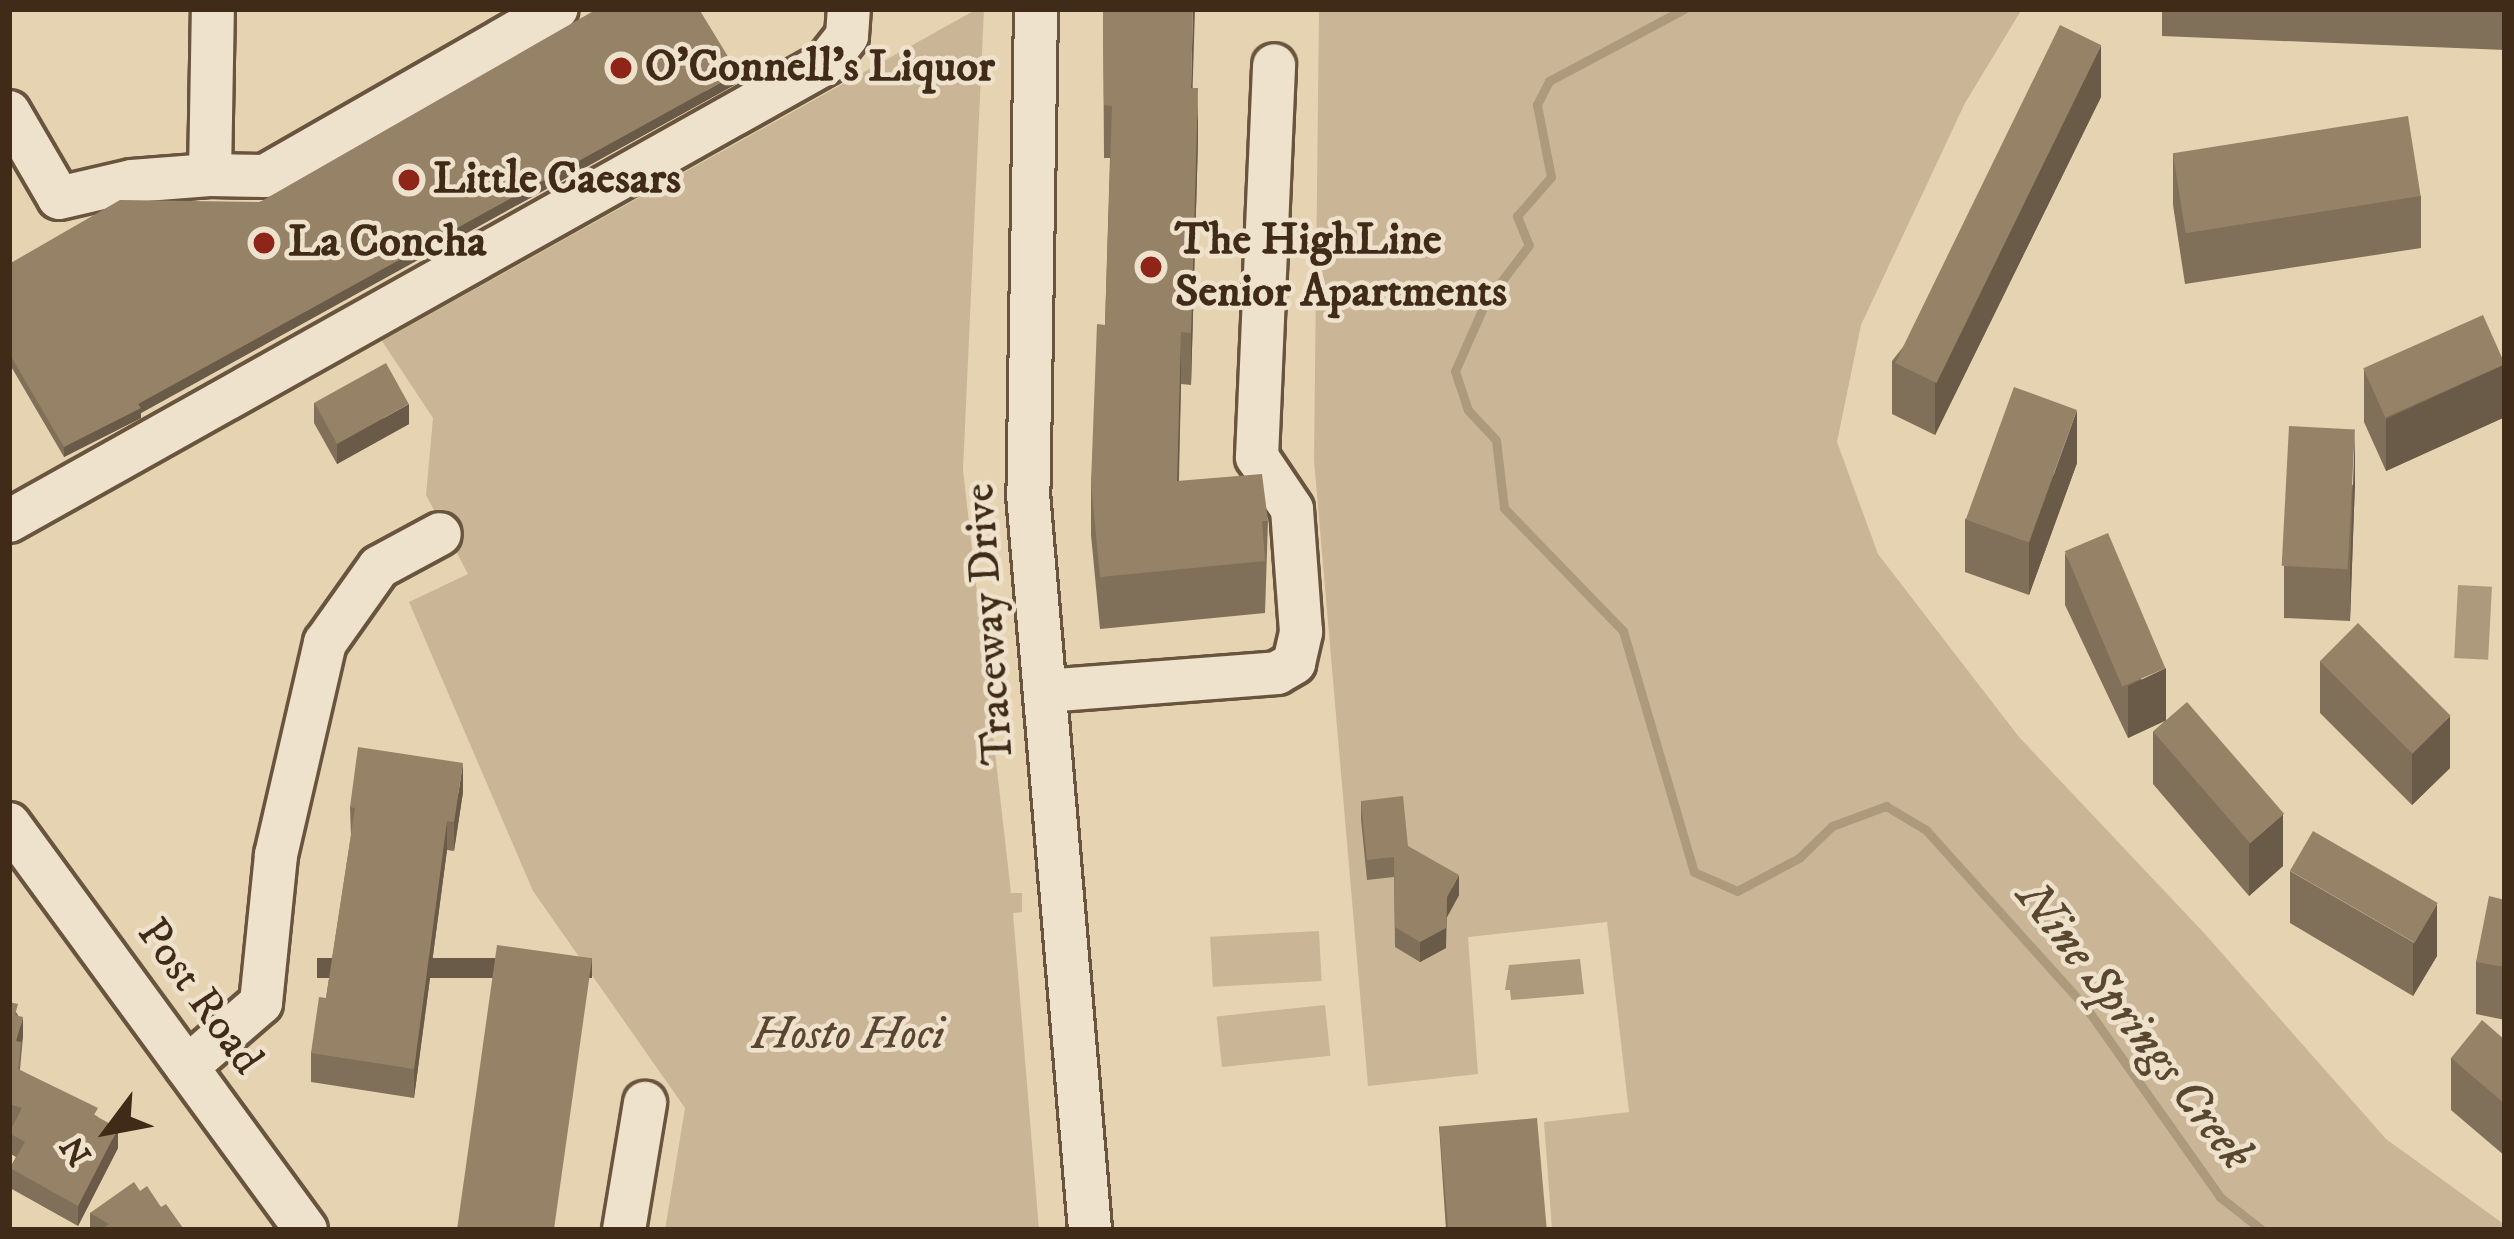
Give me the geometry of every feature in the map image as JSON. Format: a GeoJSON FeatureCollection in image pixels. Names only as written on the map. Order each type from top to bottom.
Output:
{"type":"FeatureCollection","features":[{"type":"Feature","properties":{"kind":"street"},"geometry":{"type":"LineString","coordinates":[[210,176],[213,9]]}},
{"type":"Feature","properties":{"kind":"street"},"geometry":{"type":"LineString","coordinates":[[9,112],[58,199],[132,182],[265,176],[557,9]]}},
{"type":"Feature","properties":{"kind":"street"},"geometry":{"type":"LineString","coordinates":[[9,521],[826,62],[847,36],[849,9]]}},
{"type":"Feature","properties":{"kind":"street","name":"Traceway Drive"},"geometry":{"type":"LineString","coordinates":[[1036,9],[1028,494],[1090,1230]]}},
{"type":"Feature","properties":{"kind":"street"},"geometry":{"type":"LineString","coordinates":[[1045,691],[1277,673],[1294,663],[1301,632],[1292,508],[1257,457],[1274,65]]}},
{"type":"Feature","properties":{"kind":"street"},"geometry":{"type":"LineString","coordinates":[[187,1066],[261,1003],[276,855],[326,643],[354,596],[379,567],[440,534]]}},
{"type":"Feature","properties":{"kind":"street","name":"Post Road"},"geometry":{"type":"LineString","coordinates":[[9,824],[306,1230]]}},
{"type":"Feature","properties":{"kind":"street"},"geometry":{"type":"LineString","coordinates":[[624,1230],[645,1103]]}},
{"type":"Feature","properties":{"kind":"green space","name":"Hosto Hoci"},"geometry":{"type":"Polygon","coordinates":[[[984,9],[963,470],[1011,893],[1022,893],[1022,912],[1013,913],[1039,1230],[665,1230],[685,1108],[533,891],[409,602],[468,574],[426,495],[433,418],[382,341],[984,9]]]}},
{"type":"Feature","properties":{"kind":"green space"},"geometry":{"type":"Polygon","coordinates":[[[1319,9],[2022,9],[1965,103],[1861,325],[1837,442],[1878,554],[2019,737],[2205,934],[2386,1139],[2505,1225],[2505,1230],[1552,1230],[1544,1122],[1629,1112],[1607,922],[1468,937],[1478,1074],[1368,1086],[1314,460],[1319,9]]]}},
{"type":"Feature","properties":{"kind":"green space"},"geometry":{"type":"Polygon","coordinates":[[[1319,931],[1322,981],[1213,987],[1210,937],[1319,931]]]}},
{"type":"Feature","properties":{"kind":"green space"},"geometry":{"type":"Polygon","coordinates":[[[1325,1005],[1330,1056],[1222,1067],[1217,1016],[1325,1005]]]}},
{"type":"Feature","properties":{"kind":"shaded area"},"geometry":{"type":"Polygon","coordinates":[[[2458,585],[2492,587],[2488,660],[2454,658],[2458,585]]]}},
{"type":"Feature","properties":{"kind":"shaded area"},"geometry":{"type":"Polygon","coordinates":[[[1580,959],[1584,994],[1511,1000],[1510,990],[1505,990],[1509,965],[1580,959]]]}},
{"type":"Feature","properties":{"kind":"building","name":"La Concha"},"geometry":{"type":"Polygon","coordinates":[[[597,9],[699,9],[738,73],[64,447],[9,353],[9,264],[120,200],[260,202],[597,9]]]}},
{"type":"Feature","properties":{"kind":"building","name":"The HighLine Senior Apartments"},"geometry":{"type":"Polygon","coordinates":[[[1103,9],[1193,9],[1191,88],[1198,88],[1191,333],[1181,332],[1177,481],[1262,474],[1268,521],[1262,521],[1265,561],[1100,577],[1091,483],[1097,324],[1105,325],[1112,106],[1104,105],[1103,9]]]}},
{"type":"Feature","properties":{"kind":"building"},"geometry":{"type":"Polygon","coordinates":[[[2060,25],[2101,45],[1937,383],[1895,363],[2060,25]]]}},
{"type":"Feature","properties":{"kind":"building"},"geometry":{"type":"Polygon","coordinates":[[[2408,116],[2421,196],[2186,233],[2173,153],[2408,116]]]}},
{"type":"Feature","properties":{"kind":"building"},"geometry":{"type":"Polygon","coordinates":[[[2483,315],[2505,364],[2385,418],[2363,368],[2483,315]]]}},
{"type":"Feature","properties":{"kind":"building"},"geometry":{"type":"Polygon","coordinates":[[[386,363],[409,404],[337,444],[314,403],[386,363]]]}},
{"type":"Feature","properties":{"kind":"building"},"geometry":{"type":"Polygon","coordinates":[[[2014,387],[2077,410],[2029,542],[1966,519],[2014,387]]]}},
{"type":"Feature","properties":{"kind":"building"},"geometry":{"type":"Polygon","coordinates":[[[2289,426],[2355,429],[2348,569],[2282,566],[2289,426]]]}},
{"type":"Feature","properties":{"kind":"building"},"geometry":{"type":"Polygon","coordinates":[[[2108,533],[2165,668],[2122,687],[2065,551],[2108,533]]]}},
{"type":"Feature","properties":{"kind":"building"},"geometry":{"type":"Polygon","coordinates":[[[2358,623],[2451,716],[2412,754],[2320,661],[2358,623]]]}},
{"type":"Feature","properties":{"kind":"building"},"geometry":{"type":"Polygon","coordinates":[[[2187,702],[2284,814],[2250,843],[2153,732],[2187,702]]]}},
{"type":"Feature","properties":{"kind":"building"},"geometry":{"type":"Polygon","coordinates":[[[358,747],[463,763],[454,822],[447,821],[414,1069],[311,1053],[319,997],[326,998],[355,808],[350,807],[358,747]]]}},
{"type":"Feature","properties":{"kind":"building"},"geometry":{"type":"Polygon","coordinates":[[[1403,796],[1408,846],[1459,875],[1447,897],[1446,928],[1420,942],[1395,927],[1394,857],[1367,860],[1361,801],[1403,796]]]}},
{"type":"Feature","properties":{"kind":"building"},"geometry":{"type":"Polygon","coordinates":[[[2313,831],[2438,903],[2415,943],[2290,871],[2313,831]]]}},
{"type":"Feature","properties":{"kind":"building"},"geometry":{"type":"Polygon","coordinates":[[[2489,896],[2505,900],[2505,967],[2476,962],[2489,896]]]}},
{"type":"Feature","properties":{"kind":"building"},"geometry":{"type":"Polygon","coordinates":[[[497,945],[592,958],[554,1230],[457,1230],[497,945]]]}},
{"type":"Feature","properties":{"kind":"building"},"geometry":{"type":"Polygon","coordinates":[[[9,1002],[18,1004],[15,1015],[23,1017],[16,1041],[21,1042],[18,1069],[98,1108],[94,1115],[118,1128],[78,1206],[10,1168],[25,1142],[9,1133],[22,1108],[9,1104],[9,1002]]]}},
{"type":"Feature","properties":{"kind":"building"},"geometry":{"type":"Polygon","coordinates":[[[2482,1020],[2505,1040],[2505,1104],[2451,1058],[2482,1020]]]}},
{"type":"Feature","properties":{"kind":"building"},"geometry":{"type":"Polygon","coordinates":[[[1537,1118],[1547,1230],[1448,1230],[1439,1127],[1537,1118]]]}},
{"type":"Feature","properties":{"kind":"building"},"geometry":{"type":"Polygon","coordinates":[[[134,1182],[140,1191],[147,1186],[183,1228],[100,1230],[109,1224],[90,1213],[134,1182]]]}},
{"type":"Feature","properties":{"kind":"waterway","name":"Nine Springs Creek"},"geometry":{"type":"LineString","coordinates":[[1684,9],[1549,81],[1537,105],[1551,177],[1517,216],[1529,245],[1485,303],[1455,371],[1468,410],[1496,440],[1504,508],[1623,631],[1694,872],[1737,891],[1799,858],[1832,826],[1886,806],[1926,830],[2087,1009],[2220,1197],[2262,1230]]}},
{"type":"Feature","properties":{"kind":"place","name":"O'Connell's Liquor"},"geometry":{"type":"Point","coordinates":[621,68]}},
{"type":"Feature","properties":{"kind":"place","name":"Little Caesars"},"geometry":{"type":"Point","coordinates":[409,180]}},
{"type":"Feature","properties":{"kind":"place","name":"La Concha"},"geometry":{"type":"Point","coordinates":[264,243]}},
{"type":"Feature","properties":{"kind":"place","name":"The HighLine Senior Apartments"},"geometry":{"type":"Point","coordinates":[1151,267]}}]}
